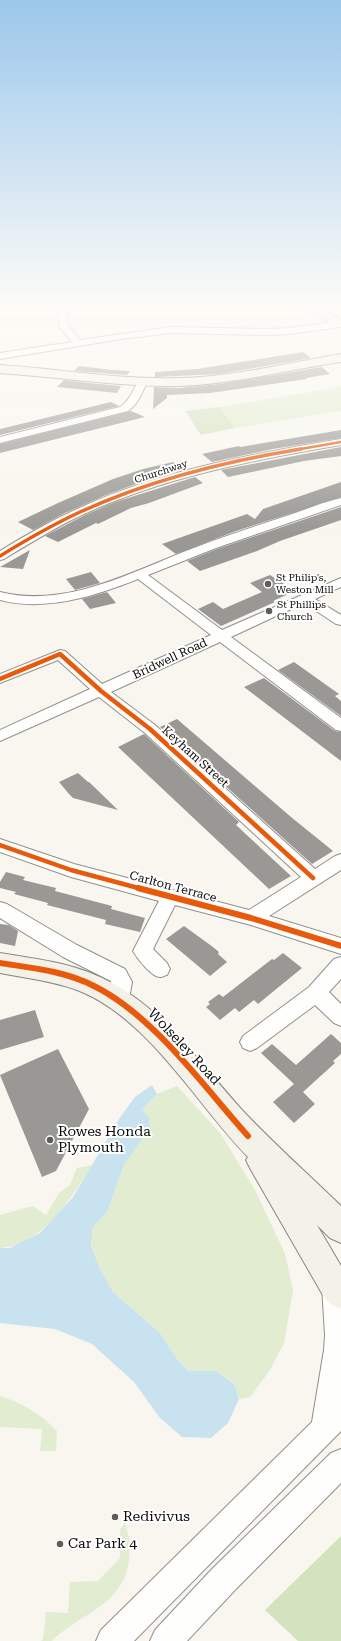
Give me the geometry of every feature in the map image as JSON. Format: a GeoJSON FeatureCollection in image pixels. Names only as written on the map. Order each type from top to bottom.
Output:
{"type":"FeatureCollection","features":[{"type":"Feature","properties":{"kind":"street"},"geometry":{"type":"LineString","coordinates":[[126,381],[142,382],[187,381]]}},
{"type":"Feature","properties":{"kind":"street"},"geometry":{"type":"LineString","coordinates":[[0,440],[124,410],[131,406],[136,400],[142,382]]}},
{"type":"Feature","properties":{"kind":"street","name":"Churchway"},"geometry":{"type":"LineString","coordinates":[[0,556],[48,527],[152,483],[221,464],[341,442]]}},
{"type":"Feature","properties":{"kind":"street"},"geometry":{"type":"LineString","coordinates":[[0,596],[5,598],[27,600],[49,599],[84,593],[140,575],[211,546],[341,501]]}},
{"type":"Feature","properties":{"kind":"street"},"geometry":{"type":"LineString","coordinates":[[140,575],[341,726]]}},
{"type":"Feature","properties":{"kind":"street","name":"Bridwell Road"},"geometry":{"type":"LineString","coordinates":[[0,736],[341,582]]}},
{"type":"Feature","properties":{"kind":"street"},"geometry":{"type":"LineString","coordinates":[[305,598],[341,621]]}},
{"type":"Feature","properties":{"kind":"street","name":"Keyham Street"},"geometry":{"type":"LineString","coordinates":[[0,679],[60,654],[101,691],[150,729],[313,878]]}},
{"type":"Feature","properties":{"kind":"street","name":"Carlton Terrace"},"geometry":{"type":"LineString","coordinates":[[0,845],[71,870],[251,918],[341,946]]}},
{"type":"Feature","properties":{"kind":"street"},"geometry":{"type":"LineString","coordinates":[[251,918],[341,861]]}},
{"type":"Feature","properties":{"kind":"street","name":"Carlton Terrace"},"geometry":{"type":"LineString","coordinates":[[160,969],[143,951],[170,897]]}},
{"type":"Feature","properties":{"kind":"street"},"geometry":{"type":"LineString","coordinates":[[0,909],[70,951],[118,975],[122,982],[119,999]]}},
{"type":"Feature","properties":{"kind":"street","name":"Wolseley Road"},"geometry":{"type":"LineString","coordinates":[[0,963],[52,972],[75,978],[99,988],[119,999],[137,1014],[170,1047],[248,1136],[341,1227]]}},
{"type":"Feature","properties":{"kind":"street"},"geometry":{"type":"LineString","coordinates":[[250,1042],[316,993],[341,965]]}},
{"type":"Feature","properties":{"kind":"street"},"geometry":{"type":"LineString","coordinates":[[316,993],[341,1016]]}},
{"type":"Feature","properties":{"kind":"street","name":"Wolseley Road"},"geometry":{"type":"LineString","coordinates":[[248,1136],[338,1290],[336,1419]]}},
{"type":"Feature","properties":{"kind":"street"},"geometry":{"type":"LineString","coordinates":[[112,1641],[336,1419]]}},
{"type":"Feature","properties":{"kind":"street"},"geometry":{"type":"LineString","coordinates":[[166,1641],[224,1580],[340,1464]]}},
{"type":"Feature","properties":{"kind":"green space"},"geometry":{"type":"Polygon","coordinates":[[[341,387],[341,411],[235,428],[220,407],[341,387]]]}},
{"type":"Feature","properties":{"kind":"green space"},"geometry":{"type":"Polygon","coordinates":[[[220,407],[235,428],[201,435],[185,411],[220,407]]]}},
{"type":"Feature","properties":{"kind":"green space"},"geometry":{"type":"Polygon","coordinates":[[[177,1086],[220,1133],[255,1190],[285,1254],[293,1290],[284,1343],[270,1370],[250,1397],[239,1399],[234,1384],[216,1371],[190,1371],[177,1359],[160,1333],[113,1292],[99,1267],[91,1245],[93,1227],[107,1212],[124,1165],[150,1127],[149,1118],[142,1109],[157,1094],[177,1086]]]}},
{"type":"Feature","properties":{"kind":"green space"},"geometry":{"type":"Polygon","coordinates":[[[92,1165],[65,1205],[42,1229],[29,1239],[15,1245],[0,1248],[0,1215],[33,1206],[46,1215],[59,1193],[70,1185],[77,1168],[92,1165]]]}},
{"type":"Feature","properties":{"kind":"green space"},"geometry":{"type":"Polygon","coordinates":[[[0,1396],[31,1410],[51,1425],[57,1431],[56,1451],[40,1451],[42,1429],[0,1427],[0,1396]]]}},
{"type":"Feature","properties":{"kind":"green space"},"geometry":{"type":"Polygon","coordinates":[[[125,1523],[128,1532],[130,1554],[126,1575],[119,1587],[100,1607],[63,1631],[52,1641],[41,1641],[43,1639],[46,1612],[68,1613],[70,1582],[98,1581],[120,1558],[120,1530],[125,1523]]]}},
{"type":"Feature","properties":{"kind":"green space"},"geometry":{"type":"Polygon","coordinates":[[[341,1536],[341,1641],[298,1641],[265,1610],[341,1536]]]}},
{"type":"Feature","properties":{"kind":"water"},"geometry":{"type":"Polygon","coordinates":[[[152,1085],[157,1094],[142,1109],[149,1118],[150,1127],[124,1165],[107,1212],[93,1227],[91,1245],[99,1267],[113,1292],[160,1333],[177,1359],[189,1371],[216,1371],[234,1384],[239,1399],[228,1423],[211,1438],[182,1437],[160,1418],[134,1382],[92,1344],[55,1329],[0,1323],[0,1248],[10,1248],[40,1233],[73,1197],[121,1116],[135,1097],[152,1085]]]}},
{"type":"Feature","properties":{"kind":"building"},"geometry":{"type":"Polygon","coordinates":[[[63,381],[121,386],[117,393],[57,387],[63,381]]]}},
{"type":"Feature","properties":{"kind":"building"},"geometry":{"type":"Polygon","coordinates":[[[241,381],[296,381],[210,393],[167,395],[167,398],[153,409],[154,387],[179,388],[241,381]]]}},
{"type":"Feature","properties":{"kind":"building"},"geometry":{"type":"Polygon","coordinates":[[[111,402],[119,406],[0,435],[0,429],[111,402]]]}},
{"type":"Feature","properties":{"kind":"building"},"geometry":{"type":"Polygon","coordinates":[[[131,411],[145,417],[0,453],[0,444],[131,411]]]}},
{"type":"Feature","properties":{"kind":"building"},"geometry":{"type":"Polygon","coordinates":[[[341,430],[341,438],[273,449],[212,462],[202,454],[239,446],[341,430]]]}},
{"type":"Feature","properties":{"kind":"building"},"geometry":{"type":"Polygon","coordinates":[[[341,447],[341,456],[304,461],[228,477],[221,470],[341,447]]]}},
{"type":"Feature","properties":{"kind":"building"},"geometry":{"type":"Polygon","coordinates":[[[173,462],[184,470],[138,483],[106,495],[65,513],[33,530],[18,522],[113,479],[143,469],[173,462]]]}},
{"type":"Feature","properties":{"kind":"building"},"geometry":{"type":"Polygon","coordinates":[[[195,477],[203,483],[131,508],[58,542],[45,536],[85,515],[115,502],[195,477]]]}},
{"type":"Feature","properties":{"kind":"building"},"geometry":{"type":"Polygon","coordinates":[[[341,482],[341,497],[236,531],[176,554],[162,544],[247,514],[255,519],[263,509],[341,482]]]}},
{"type":"Feature","properties":{"kind":"building"},"geometry":{"type":"Polygon","coordinates":[[[341,507],[341,520],[200,571],[187,561],[217,549],[341,507]]]}},
{"type":"Feature","properties":{"kind":"building"},"geometry":{"type":"Polygon","coordinates":[[[30,550],[23,569],[0,567],[30,550]]]}},
{"type":"Feature","properties":{"kind":"building"},"geometry":{"type":"Polygon","coordinates":[[[91,572],[100,583],[75,590],[66,579],[91,572]]]}},
{"type":"Feature","properties":{"kind":"building"},"geometry":{"type":"Polygon","coordinates":[[[270,575],[295,591],[273,601],[275,602],[221,626],[198,609],[213,602],[223,609],[262,592],[250,583],[270,575]]]}},
{"type":"Feature","properties":{"kind":"building"},"geometry":{"type":"Polygon","coordinates":[[[107,592],[116,603],[90,609],[82,599],[107,592]]]}},
{"type":"Feature","properties":{"kind":"building"},"geometry":{"type":"Polygon","coordinates":[[[294,662],[339,694],[335,696],[341,701],[341,716],[278,670],[294,662]]]}},
{"type":"Feature","properties":{"kind":"building"},"geometry":{"type":"Polygon","coordinates":[[[264,678],[335,731],[341,732],[341,761],[244,687],[264,678]]]}},
{"type":"Feature","properties":{"kind":"building"},"geometry":{"type":"Polygon","coordinates":[[[177,719],[333,851],[312,864],[160,727],[177,719]]]}},
{"type":"Feature","properties":{"kind":"building"},"geometry":{"type":"Polygon","coordinates":[[[144,734],[239,822],[236,825],[291,876],[269,889],[118,747],[144,734]]]}},
{"type":"Feature","properties":{"kind":"building"},"geometry":{"type":"Polygon","coordinates":[[[78,773],[118,810],[73,798],[59,782],[78,773]]]}},
{"type":"Feature","properties":{"kind":"building"},"geometry":{"type":"Polygon","coordinates":[[[6,872],[25,877],[23,880],[56,888],[55,891],[112,906],[111,909],[145,918],[140,932],[105,924],[106,920],[47,905],[48,903],[14,894],[16,892],[0,888],[0,882],[6,872]]]}},
{"type":"Feature","properties":{"kind":"building"},"geometry":{"type":"Polygon","coordinates":[[[0,924],[9,925],[18,931],[15,946],[0,943],[0,924]]]}},
{"type":"Feature","properties":{"kind":"building"},"geometry":{"type":"Polygon","coordinates":[[[184,926],[219,952],[218,954],[227,962],[210,976],[166,939],[184,926]]]}},
{"type":"Feature","properties":{"kind":"building"},"geometry":{"type":"Polygon","coordinates":[[[283,953],[302,968],[258,1004],[254,1000],[239,1012],[235,1008],[220,1020],[206,1007],[210,1004],[208,1002],[219,994],[223,997],[272,959],[274,960],[283,953]]]}},
{"type":"Feature","properties":{"kind":"building"},"geometry":{"type":"Polygon","coordinates":[[[35,1010],[44,1037],[0,1050],[0,1020],[35,1010]]]}},
{"type":"Feature","properties":{"kind":"building"},"geometry":{"type":"Polygon","coordinates":[[[331,1034],[341,1043],[341,1054],[333,1061],[335,1063],[303,1092],[315,1104],[294,1123],[273,1102],[294,1084],[261,1053],[272,1044],[296,1065],[331,1034]]]}},
{"type":"Feature","properties":{"kind":"building","name":"Rowes Honda Plymouth"},"geometry":{"type":"Polygon","coordinates":[[[58,1049],[89,1109],[56,1171],[42,1177],[0,1075],[58,1049]]]}},
{"type":"Feature","properties":{"kind":"cycle path"},"geometry":{"type":"LineString","coordinates":[[0,556],[39,532],[80,512],[121,495],[164,480],[252,458],[341,442]]}},
{"type":"Feature","properties":{"kind":"cycle path"},"geometry":{"type":"LineString","coordinates":[[0,679],[60,654],[101,691],[150,729],[313,878]]}},
{"type":"Feature","properties":{"kind":"cycle path"},"geometry":{"type":"LineString","coordinates":[[0,845],[71,870],[251,918],[341,946]]}},
{"type":"Feature","properties":{"kind":"cycle path"},"geometry":{"type":"LineString","coordinates":[[0,963],[66,975],[94,986],[111,995],[128,1007],[157,1034],[248,1136]]}},
{"type":"Feature","properties":{"kind":"place","name":"St Philip's, Weston Mill"},"geometry":{"type":"Point","coordinates":[268,584]}},
{"type":"Feature","properties":{"kind":"place","name":"St Phillips Church"},"geometry":{"type":"Point","coordinates":[269,611]}},
{"type":"Feature","properties":{"kind":"place","name":"Rowes Honda Plymouth"},"geometry":{"type":"Point","coordinates":[50,1140]}},
{"type":"Feature","properties":{"kind":"place","name":"Redivivus"},"geometry":{"type":"Point","coordinates":[115,1517]}},
{"type":"Feature","properties":{"kind":"place","name":"Car Park 4"},"geometry":{"type":"Point","coordinates":[60,1544]}}]}
